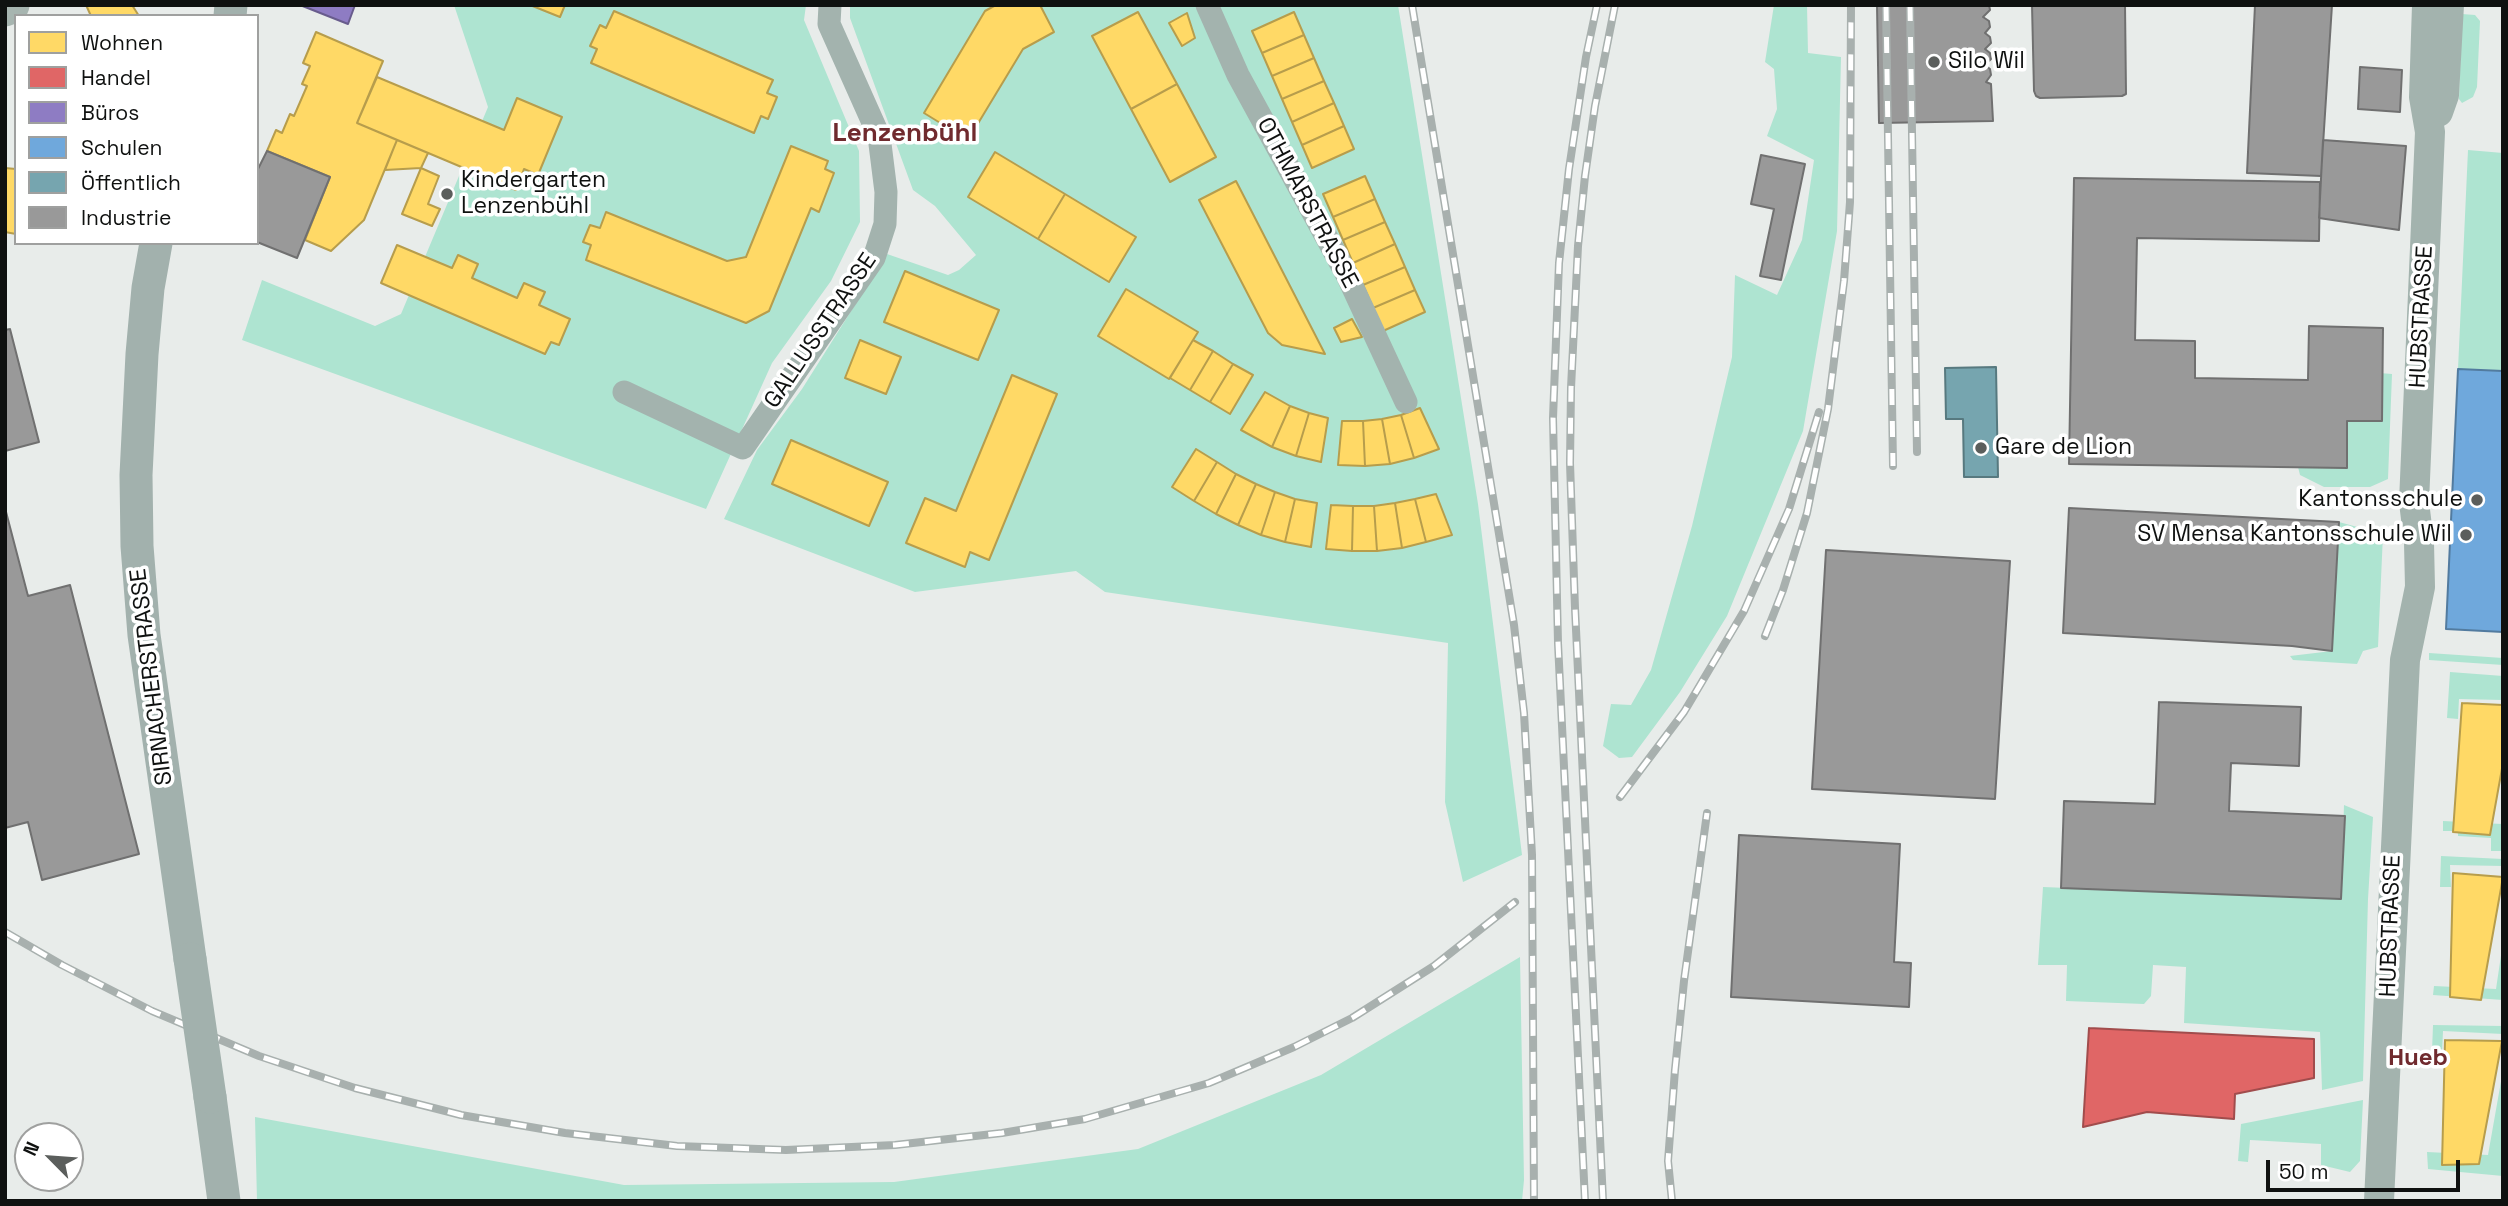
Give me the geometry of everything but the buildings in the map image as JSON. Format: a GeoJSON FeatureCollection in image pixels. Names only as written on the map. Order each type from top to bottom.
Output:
{"type":"FeatureCollection","features":[{"type":"Feature","properties":{"kind":"main road"},"geometry":{"type":"LineString","coordinates":[[5,8],[11,5]]}},
{"type":"Feature","properties":{"kind":"main road","name":"SIRNACHERSTRASSE"},"geometry":{"type":"LineString","coordinates":[[156,245],[148,288],[142,354],[136,475],[137,546],[144,635],[224,1201]]}},
{"type":"Feature","properties":{"kind":"street","name":"GALLUSSTRASSE"},"geometry":{"type":"LineString","coordinates":[[624,392],[743,448],[874,258],[884,223],[886,192],[879,136],[829,24],[830,5]]}},
{"type":"Feature","properties":{"kind":"street","name":"OTHMARSTRASSE"},"geometry":{"type":"LineString","coordinates":[[1207,5],[1238,75],[1347,275],[1406,402]]}},
{"type":"Feature","properties":{"kind":"street","name":"HUBSTRASSE"},"geometry":{"type":"LineString","coordinates":[[2379,1201],[2406,650],[2398,586],[2401,543],[2414,502],[2430,132],[2424,97],[2427,5]]}},
{"type":"Feature","properties":{"kind":"street","name":"HUBSTRASSE"},"geometry":{"type":"LineString","coordinates":[[2430,132],[2444,94],[2449,5]]}},
{"type":"Feature","properties":{"kind":"green space"},"geometry":{"type":"Polygon","coordinates":[[[454,5],[806,5],[804,20],[859,151],[860,222],[831,281],[772,363],[706,509],[242,340],[262,280],[375,326],[401,314],[488,107],[454,5]]]}},
{"type":"Feature","properties":{"kind":"green space"},"geometry":{"type":"Polygon","coordinates":[[[850,5],[1398,5],[1478,504],[1522,855],[1463,882],[1445,802],[1448,643],[1105,592],[1076,571],[915,592],[724,519],[757,450],[802,389],[887,254],[948,275],[959,270],[976,255],[935,206],[913,190],[850,18],[850,5]]]}},
{"type":"Feature","properties":{"kind":"green space"},"geometry":{"type":"Polygon","coordinates":[[[1774,5],[1807,5],[1808,53],[1841,57],[1837,231],[1803,431],[1727,616],[1680,692],[1632,757],[1619,758],[1603,746],[1611,704],[1631,705],[1651,670],[1692,526],[1732,357],[1735,275],[1777,295],[1802,240],[1814,160],[1767,136],[1777,109],[1774,69],[1765,62],[1774,5]]]}},
{"type":"Feature","properties":{"kind":"green space"},"geometry":{"type":"Polygon","coordinates":[[[2462,14],[2475,15],[2480,21],[2477,87],[2473,97],[2462,103],[2459,99],[2462,14]]]}},
{"type":"Feature","properties":{"kind":"green space"},"geometry":{"type":"Polygon","coordinates":[[[2468,150],[2503,153],[2503,371],[2458,369],[2468,150]]]}},
{"type":"Feature","properties":{"kind":"green space"},"geometry":{"type":"Polygon","coordinates":[[[2367,372],[2392,374],[2388,479],[2370,487],[2324,487],[2300,475],[2298,467],[2347,468],[2347,421],[2367,372]]]}},
{"type":"Feature","properties":{"kind":"green space"},"geometry":{"type":"Polygon","coordinates":[[[2339,522],[2383,534],[2378,647],[2363,651],[2357,664],[2293,660],[2290,656],[2332,651],[2339,522]]]}},
{"type":"Feature","properties":{"kind":"green space"},"geometry":{"type":"Polygon","coordinates":[[[2429,653],[2503,658],[2503,665],[2429,660],[2429,653]]]}},
{"type":"Feature","properties":{"kind":"green space"},"geometry":{"type":"Polygon","coordinates":[[[2450,672],[2503,676],[2503,700],[2459,699],[2458,719],[2447,718],[2450,672]]]}},
{"type":"Feature","properties":{"kind":"green space"},"geometry":{"type":"Polygon","coordinates":[[[2344,805],[2373,817],[2363,1081],[2322,1090],[2320,1032],[2184,1023],[2186,967],[2153,965],[2151,996],[2144,1004],[2066,1001],[2067,965],[2038,965],[2043,887],[2341,899],[2344,805]]]}},
{"type":"Feature","properties":{"kind":"green space"},"geometry":{"type":"Polygon","coordinates":[[[2443,821],[2502,824],[2503,821],[2503,851],[2491,851],[2491,838],[2458,836],[2458,831],[2443,831],[2443,821]]]}},
{"type":"Feature","properties":{"kind":"green space"},"geometry":{"type":"Polygon","coordinates":[[[2441,856],[2503,859],[2503,866],[2450,865],[2451,887],[2440,887],[2441,856]]]}},
{"type":"Feature","properties":{"kind":"green space"},"geometry":{"type":"Polygon","coordinates":[[[2503,942],[2503,1000],[2433,995],[2434,986],[2496,989],[2503,942]]]}},
{"type":"Feature","properties":{"kind":"green space"},"geometry":{"type":"Polygon","coordinates":[[[1520,957],[1524,1180],[1522,1201],[257,1201],[255,1117],[624,1185],[894,1182],[1138,1149],[1321,1075],[1520,957]]]}},
{"type":"Feature","properties":{"kind":"green space"},"geometry":{"type":"Polygon","coordinates":[[[2433,1025],[2503,1026],[2503,1034],[2443,1031],[2442,1054],[2432,1052],[2433,1025]]]}},
{"type":"Feature","properties":{"kind":"green space"},"geometry":{"type":"Polygon","coordinates":[[[2503,1070],[2503,1176],[2428,1169],[2427,1152],[2488,1155],[2503,1070]]]}},
{"type":"Feature","properties":{"kind":"green space"},"geometry":{"type":"Polygon","coordinates":[[[2363,1100],[2360,1161],[2350,1172],[2321,1165],[2321,1144],[2250,1140],[2248,1162],[2238,1161],[2241,1124],[2363,1100]]]}},
{"type":"Feature","properties":{"kind":"railway"},"geometry":{"type":"LineString","coordinates":[[1412,5],[1514,625],[1524,713],[1532,855],[1534,1201]]}},
{"type":"Feature","properties":{"kind":"railway"},"geometry":{"type":"LineString","coordinates":[[1585,1201],[1558,643],[1553,418],[1559,263],[1569,169],[1597,5]]}},
{"type":"Feature","properties":{"kind":"railway"},"geometry":{"type":"LineString","coordinates":[[1603,1201],[1570,463],[1578,246],[1595,106],[1615,5]]}},
{"type":"Feature","properties":{"kind":"railway"},"geometry":{"type":"LineString","coordinates":[[1765,636],[1783,590],[1807,513],[1828,409],[1844,281],[1850,202],[1851,5]]}},
{"type":"Feature","properties":{"kind":"railway"},"geometry":{"type":"LineString","coordinates":[[1886,5],[1893,466]]}},
{"type":"Feature","properties":{"kind":"railway"},"geometry":{"type":"LineString","coordinates":[[1910,5],[1917,452]]}},
{"type":"Feature","properties":{"kind":"railway"},"geometry":{"type":"LineString","coordinates":[[1620,797],[1684,712],[1744,611],[1789,509],[1819,412]]}},
{"type":"Feature","properties":{"kind":"railway"},"geometry":{"type":"LineString","coordinates":[[1672,1201],[1668,1161],[1675,1070],[1707,813]]}},
{"type":"Feature","properties":{"kind":"railway"},"geometry":{"type":"LineString","coordinates":[[5,932],[152,1011],[259,1056],[355,1088],[461,1115],[565,1133],[677,1146],[786,1150],[895,1145],[1002,1133],[1085,1119],[1209,1083],[1294,1047],[1352,1018],[1434,966],[1515,902]]}},
{"type":"Feature","properties":{"kind":"place","name":"Silo Wil"},"geometry":{"type":"Point","coordinates":[1934,62]}},
{"type":"Feature","properties":{"kind":"place","name":"Kindergarten Lenzenbühl"},"geometry":{"type":"Point","coordinates":[447,194]}},
{"type":"Feature","properties":{"kind":"place","name":"Gare de Lion"},"geometry":{"type":"Point","coordinates":[1981,448]}},
{"type":"Feature","properties":{"kind":"place","name":"Kantonsschule"},"geometry":{"type":"Point","coordinates":[2477,500]}},
{"type":"Feature","properties":{"kind":"place","name":"SV Mensa Kantonsschule Wil"},"geometry":{"type":"Point","coordinates":[2466,535]}},
{"type":"Feature","properties":{"kind":"district","name":"Lenzenbühl"},"geometry":{"type":"Point","coordinates":[905,134]}},
{"type":"Feature","properties":{"kind":"district","name":"Hueb"},"geometry":{"type":"Point","coordinates":[2418,1058]}}]}
